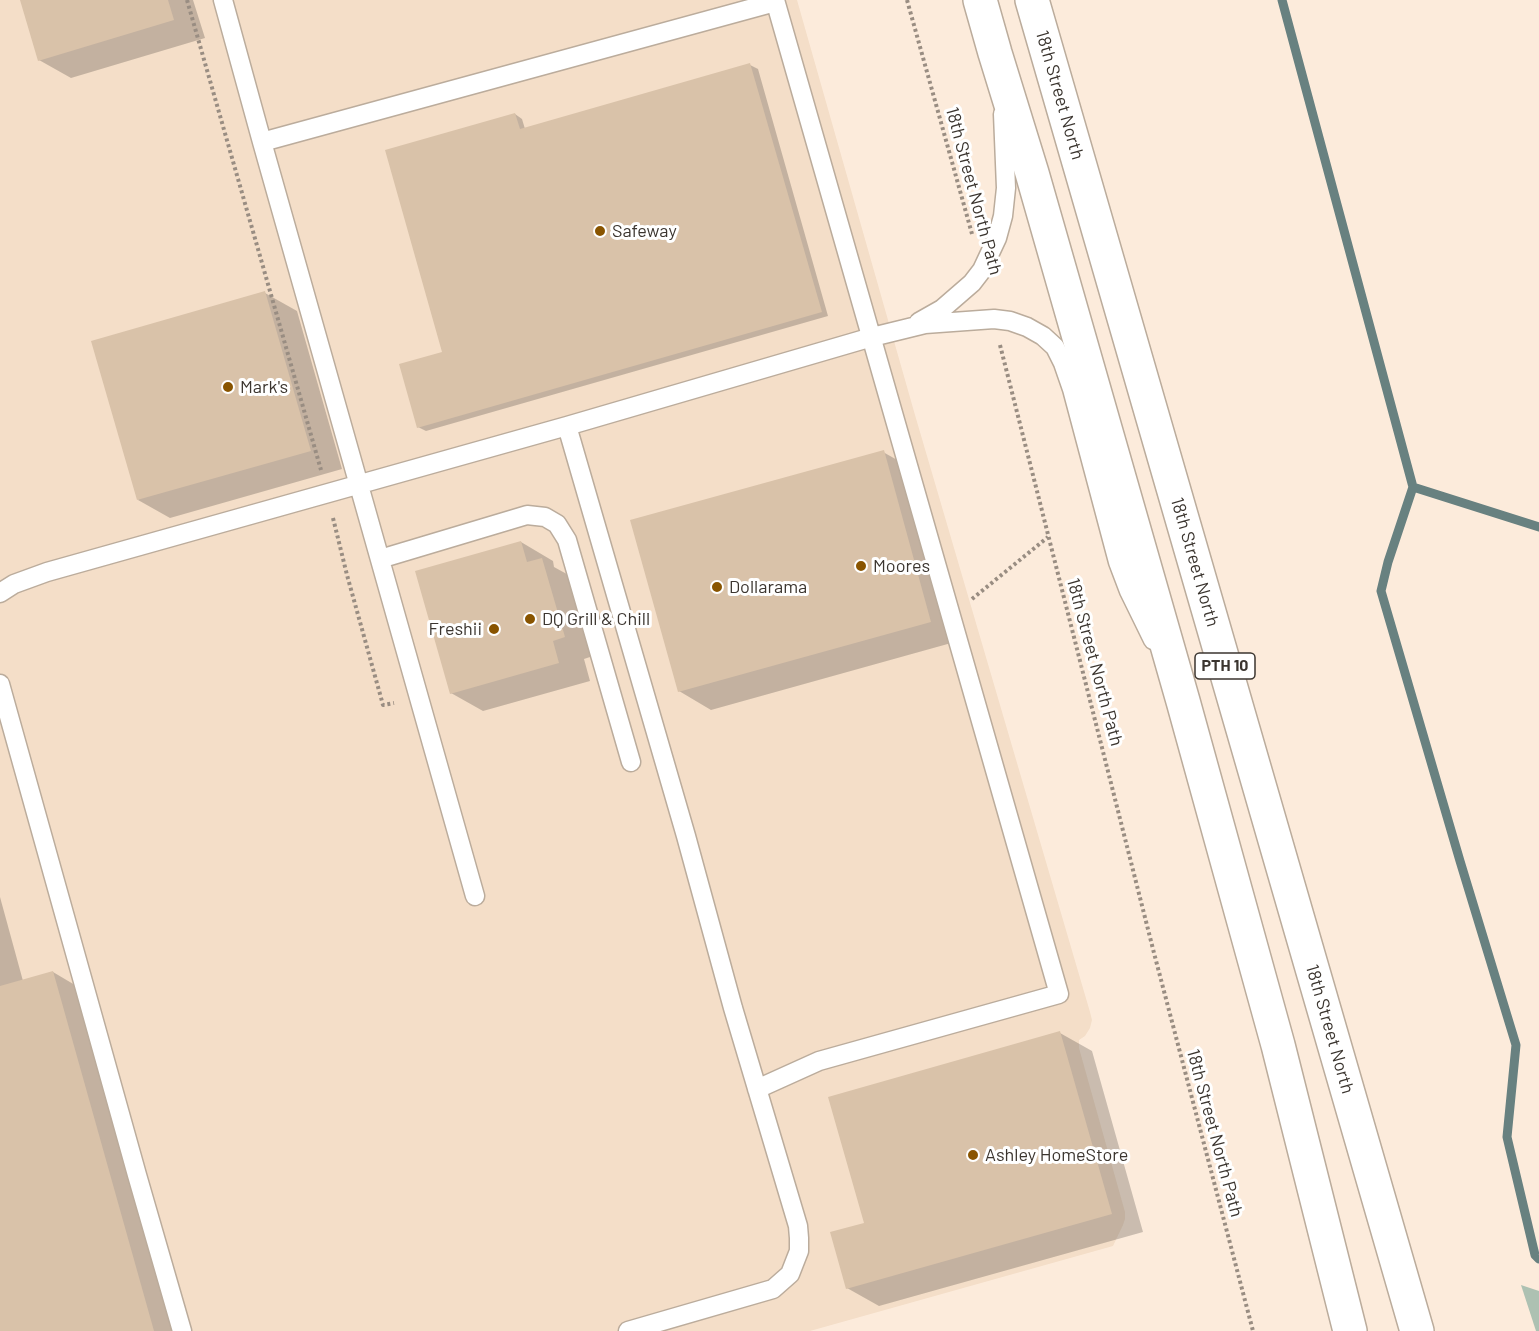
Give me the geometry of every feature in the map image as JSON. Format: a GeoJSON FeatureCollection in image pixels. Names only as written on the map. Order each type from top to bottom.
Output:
{"type":"FeatureCollection","features":[{"type":"Feature","properties":{"kind":"main road"},"geometry":{"type":"LineString","coordinates":[[980,0],[1032,173],[1183,701]]}},
{"type":"Feature","properties":{"kind":"main road","name":"18th Street North"},"geometry":{"type":"LineString","coordinates":[[1032,0],[1417,1331]]}},
{"type":"Feature","properties":{"kind":"main road","name":"PTH 10"},"geometry":{"type":"LineString","coordinates":[[1183,701],[1278,1045],[1350,1331]]}},
{"type":"Feature","properties":{"kind":"lane"},"geometry":{"type":"LineString","coordinates":[[223,0],[475,896]]}},
{"type":"Feature","properties":{"kind":"lane"},"geometry":{"type":"LineString","coordinates":[[262,142],[775,1],[1059,994],[819,1061],[757,1089]]}},
{"type":"Feature","properties":{"kind":"lane"},"geometry":{"type":"LineString","coordinates":[[908,327],[942,309],[972,283],[982,270],[997,238],[1003,216],[1006,188],[1002,108],[995,53]]}},
{"type":"Feature","properties":{"kind":"lane"},"geometry":{"type":"LineString","coordinates":[[1063,282],[1065,310],[1061,339],[1064,363],[1118,562],[1132,599],[1173,675],[1183,701]]}},
{"type":"Feature","properties":{"kind":"lane"},"geometry":{"type":"LineString","coordinates":[[0,593],[15,584],[47,572],[567,426],[908,327],[994,319],[1010,321],[1028,327],[1043,336],[1054,347],[1064,363]]}},
{"type":"Feature","properties":{"kind":"lane"},"geometry":{"type":"LineString","coordinates":[[567,426],[686,836],[730,998],[798,1226],[799,1251],[790,1274],[773,1289],[628,1331]]}},
{"type":"Feature","properties":{"kind":"lane"},"geometry":{"type":"LineString","coordinates":[[380,559],[527,515],[545,517],[557,524],[567,540],[631,762]]}},
{"type":"Feature","properties":{"kind":"lane"},"geometry":{"type":"LineString","coordinates":[[0,684],[182,1331]]}},
{"type":"Feature","properties":{"kind":"path"},"geometry":{"type":"LineString","coordinates":[[187,0],[327,493],[383,705],[419,697]]}},
{"type":"Feature","properties":{"kind":"path","name":"18th Street North Path"},"geometry":{"type":"LineString","coordinates":[[907,0],[982,270]]}},
{"type":"Feature","properties":{"kind":"path","name":"18th Street North Path"},"geometry":{"type":"LineString","coordinates":[[994,319],[1252,1331]]}},
{"type":"Feature","properties":{"kind":"path"},"geometry":{"type":"LineString","coordinates":[[951,616],[1048,537]]}},
{"type":"Feature","properties":{"kind":"shaded area"},"geometry":{"type":"Polygon","coordinates":[[[0,0],[797,0],[915,415],[1090,1012],[1092,1020],[1090,1028],[1079,1040],[1079,1048],[1125,1212],[1123,1225],[1113,1246],[810,1331],[0,1331],[0,0]]]}},
{"type":"Feature","properties":{"kind":"green space"},"geometry":{"type":"Polygon","coordinates":[[[1521,1285],[1539,1291],[1539,1331],[1536,1331],[1521,1285]]]}},
{"type":"Feature","properties":{"kind":"building"},"geometry":{"type":"Polygon","coordinates":[[[20,0],[168,0],[174,20],[38,61],[20,0]]]}},
{"type":"Feature","properties":{"kind":"building"},"geometry":{"type":"Polygon","coordinates":[[[750,63],[822,312],[417,428],[399,364],[442,352],[385,150],[515,113],[520,129],[750,63]]]}},
{"type":"Feature","properties":{"kind":"building"},"geometry":{"type":"Polygon","coordinates":[[[265,291],[311,451],[137,500],[91,341],[265,291]]]}},
{"type":"Feature","properties":{"kind":"building"},"geometry":{"type":"Polygon","coordinates":[[[884,450],[931,622],[678,692],[630,520],[884,450]]]}},
{"type":"Feature","properties":{"kind":"building"},"geometry":{"type":"Polygon","coordinates":[[[521,541],[527,562],[542,558],[565,637],[553,641],[559,663],[450,694],[415,571],[521,541]]]}},
{"type":"Feature","properties":{"kind":"building"},"geometry":{"type":"Polygon","coordinates":[[[53,971],[154,1331],[0,1331],[0,986],[53,971]]]}},
{"type":"Feature","properties":{"kind":"building"},"geometry":{"type":"Polygon","coordinates":[[[1060,1031],[1112,1214],[846,1289],[830,1232],[864,1223],[828,1097],[1060,1031]]]}},
{"type":"Feature","properties":{"kind":"waterway"},"geometry":{"type":"LineString","coordinates":[[1282,0],[1413,487],[1388,562],[1381,591],[1516,1045],[1507,1137],[1535,1255],[1539,1259]]}},
{"type":"Feature","properties":{"kind":"waterway"},"geometry":{"type":"LineString","coordinates":[[1413,487],[1539,527]]}},
{"type":"Feature","properties":{"kind":"place","name":"Safeway"},"geometry":{"type":"Point","coordinates":[600,231]}},
{"type":"Feature","properties":{"kind":"place","name":"Mark's"},"geometry":{"type":"Point","coordinates":[228,387]}},
{"type":"Feature","properties":{"kind":"place","name":"Moores"},"geometry":{"type":"Point","coordinates":[861,566]}},
{"type":"Feature","properties":{"kind":"place","name":"Dollarama"},"geometry":{"type":"Point","coordinates":[717,587]}},
{"type":"Feature","properties":{"kind":"place","name":"DQ Grill & Chill"},"geometry":{"type":"Point","coordinates":[530,619]}},
{"type":"Feature","properties":{"kind":"place","name":"Freshii"},"geometry":{"type":"Point","coordinates":[494,629]}},
{"type":"Feature","properties":{"kind":"place","name":"Ashley HomeStore"},"geometry":{"type":"Point","coordinates":[973,1155]}}]}
